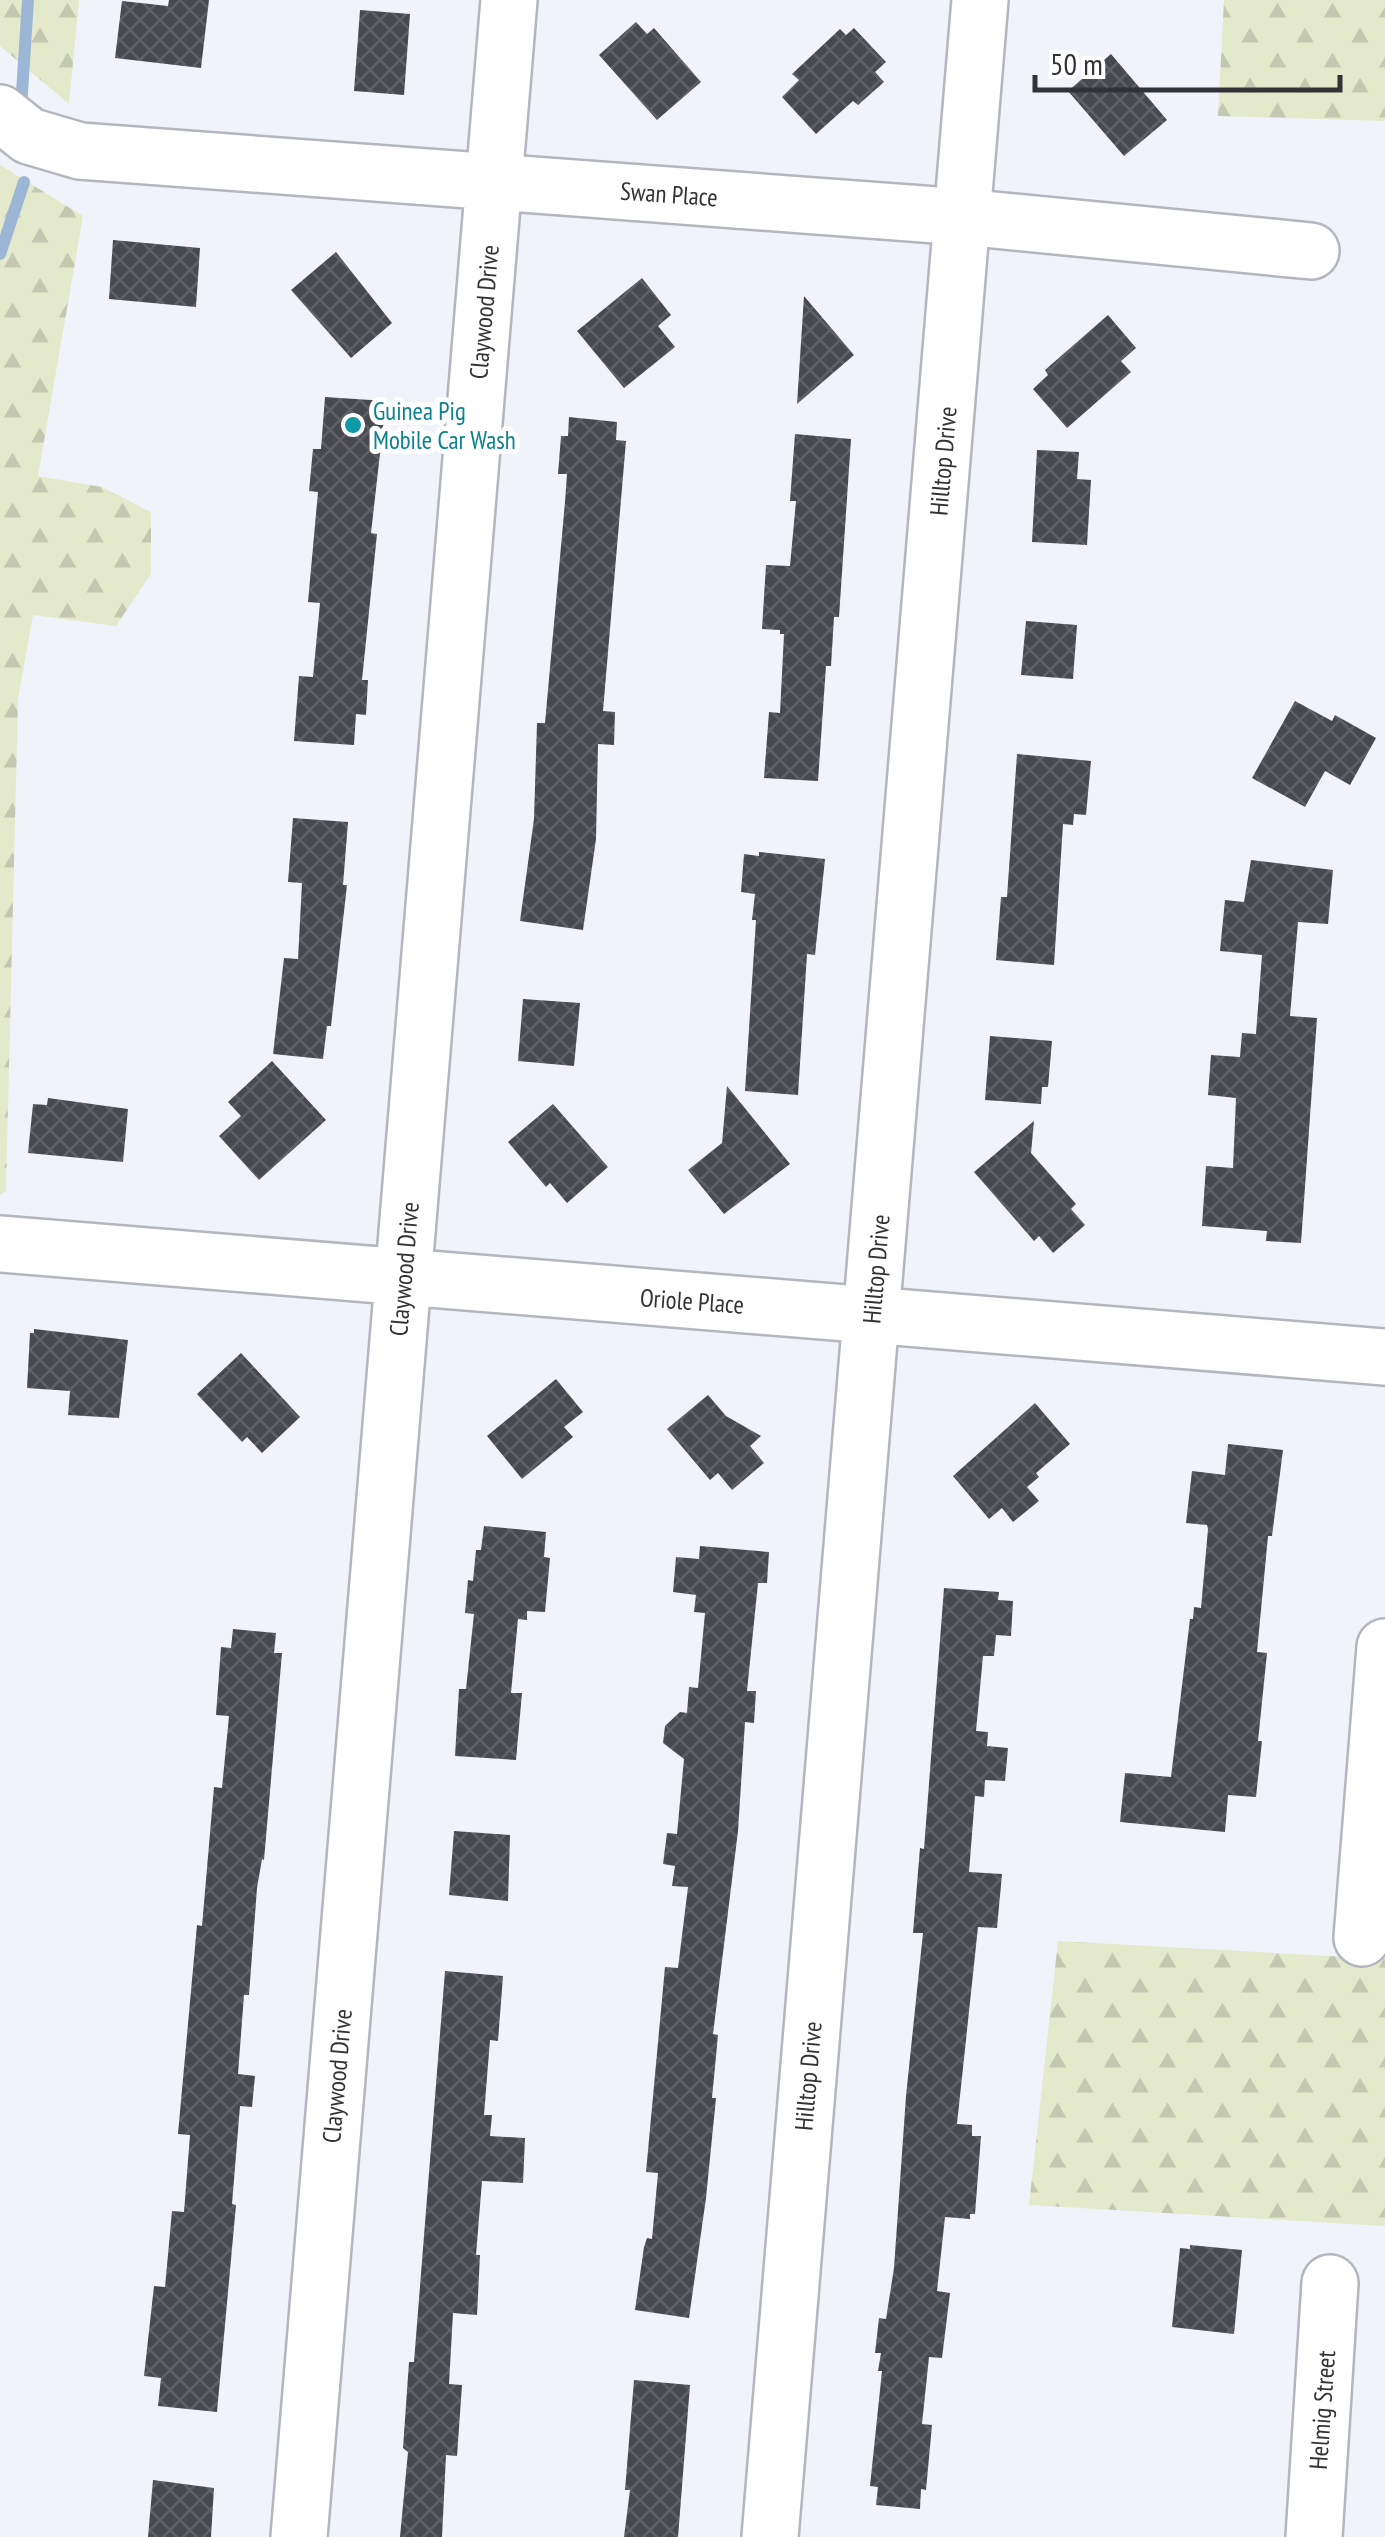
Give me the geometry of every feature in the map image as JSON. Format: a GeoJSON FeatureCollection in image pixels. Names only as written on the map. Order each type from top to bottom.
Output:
{"type":"FeatureCollection","features":[{"type":"Feature","properties":{"kind":"street","name":"Claywood Drive"},"geometry":{"type":"LineString","coordinates":[[299,2537],[509,0]]}},
{"type":"Feature","properties":{"kind":"street","name":"Hilltop Drive"},"geometry":{"type":"LineString","coordinates":[[770,2537],[980,0]]}},
{"type":"Feature","properties":{"kind":"street","name":"Swan Place"},"geometry":{"type":"LineString","coordinates":[[14,124],[80,151],[963,217],[1311,250]]}},
{"type":"Feature","properties":{"kind":"street","name":"Oriole Place"},"geometry":{"type":"LineString","coordinates":[[0,1244],[1385,1357]]}},
{"type":"Feature","properties":{"kind":"street"},"geometry":{"type":"LineString","coordinates":[[1362,1938],[1385,1647]]}},
{"type":"Feature","properties":{"kind":"street","name":"Helmig Street"},"geometry":{"type":"LineString","coordinates":[[1314,2537],[1330,2283]]}},
{"type":"Feature","properties":{"kind":"green space"},"geometry":{"type":"Polygon","coordinates":[[[0,0],[79,0],[69,104],[0,46],[0,0]]]}},
{"type":"Feature","properties":{"kind":"green space"},"geometry":{"type":"Polygon","coordinates":[[[1224,0],[1385,0],[1385,121],[1218,116],[1224,0]]]}},
{"type":"Feature","properties":{"kind":"green space"},"geometry":{"type":"Polygon","coordinates":[[[0,165],[83,216],[38,476],[102,487],[151,512],[151,574],[116,626],[33,615],[18,699],[6,1191],[0,1195],[0,165]]]}},
{"type":"Feature","properties":{"kind":"green space"},"geometry":{"type":"Polygon","coordinates":[[[1058,1941],[1385,1959],[1385,2226],[1029,2205],[1058,1941]]]}},
{"type":"Feature","properties":{"kind":"building"},"geometry":{"type":"Polygon","coordinates":[[[169,0],[209,0],[201,68],[115,58],[122,1],[168,6],[169,0]]]}},
{"type":"Feature","properties":{"kind":"building"},"geometry":{"type":"Polygon","coordinates":[[[360,10],[410,14],[404,95],[354,91],[360,10]]]}},
{"type":"Feature","properties":{"kind":"building"},"geometry":{"type":"Polygon","coordinates":[[[636,22],[647,34],[654,28],[701,82],[657,120],[599,55],[636,22]]]}},
{"type":"Feature","properties":{"kind":"building"},"geometry":{"type":"Polygon","coordinates":[[[854,28],[886,62],[875,72],[884,82],[858,105],[853,101],[816,134],[782,97],[799,80],[792,74],[840,29],[846,35],[854,28]]]}},
{"type":"Feature","properties":{"kind":"building"},"geometry":{"type":"Polygon","coordinates":[[[1111,54],[1167,120],[1124,156],[1068,91],[1111,54]]]}},
{"type":"Feature","properties":{"kind":"building"},"geometry":{"type":"Polygon","coordinates":[[[113,240],[200,248],[196,307],[109,299],[113,240]]]}},
{"type":"Feature","properties":{"kind":"building"},"geometry":{"type":"Polygon","coordinates":[[[336,252],[392,323],[351,358],[291,290],[336,252]]]}},
{"type":"Feature","properties":{"kind":"building"},"geometry":{"type":"Polygon","coordinates":[[[642,278],[671,315],[658,326],[675,347],[624,388],[577,331],[642,278]]]}},
{"type":"Feature","properties":{"kind":"building"},"geometry":{"type":"Polygon","coordinates":[[[804,296],[854,355],[797,404],[804,296]]]}},
{"type":"Feature","properties":{"kind":"building"},"geometry":{"type":"Polygon","coordinates":[[[1108,315],[1136,348],[1121,361],[1131,372],[1067,428],[1033,389],[1048,375],[1045,370],[1108,315]]]}},
{"type":"Feature","properties":{"kind":"building"},"geometry":{"type":"Polygon","coordinates":[[[325,397],[386,401],[371,533],[377,534],[362,680],[368,680],[366,715],[356,714],[354,745],[294,741],[299,676],[313,677],[320,603],[308,602],[318,492],[309,491],[313,449],[321,449],[325,397]]]}},
{"type":"Feature","properties":{"kind":"building"},"geometry":{"type":"Polygon","coordinates":[[[569,417],[617,422],[616,440],[626,441],[603,711],[615,712],[614,745],[598,744],[596,839],[583,930],[520,921],[534,819],[537,723],[545,723],[565,502],[567,474],[558,474],[561,436],[568,436],[569,417]]]}},
{"type":"Feature","properties":{"kind":"building"},"geometry":{"type":"Polygon","coordinates":[[[795,434],[851,439],[839,617],[834,617],[831,666],[826,666],[818,781],[764,778],[769,712],[780,713],[784,634],[780,630],[762,629],[766,565],[790,566],[796,501],[790,501],[795,434]]]}},
{"type":"Feature","properties":{"kind":"building"},"geometry":{"type":"Polygon","coordinates":[[[1037,450],[1079,452],[1077,479],[1091,480],[1087,545],[1032,542],[1037,450]]]}},
{"type":"Feature","properties":{"kind":"building"},"geometry":{"type":"Polygon","coordinates":[[[1026,621],[1077,625],[1073,679],[1021,675],[1026,621]]]}},
{"type":"Feature","properties":{"kind":"building"},"geometry":{"type":"Polygon","coordinates":[[[1295,701],[1332,721],[1335,715],[1376,738],[1350,785],[1325,771],[1305,807],[1252,778],[1295,701]]]}},
{"type":"Feature","properties":{"kind":"building"},"geometry":{"type":"Polygon","coordinates":[[[1017,754],[1091,761],[1086,815],[1074,814],[1073,825],[1063,824],[1054,965],[996,960],[1001,897],[1007,897],[1017,754]]]}},
{"type":"Feature","properties":{"kind":"building"},"geometry":{"type":"Polygon","coordinates":[[[293,818],[348,822],[343,885],[347,885],[331,1026],[327,1026],[323,1059],[273,1054],[284,958],[298,959],[302,883],[288,882],[293,818]]]}},
{"type":"Feature","properties":{"kind":"building"},"geometry":{"type":"Polygon","coordinates":[[[759,852],[825,859],[815,955],[807,954],[798,1095],[745,1091],[756,920],[752,920],[755,894],[741,892],[744,854],[759,856],[759,852]]]}},
{"type":"Feature","properties":{"kind":"building"},"geometry":{"type":"Polygon","coordinates":[[[1251,860],[1333,870],[1328,924],[1298,922],[1290,1016],[1317,1018],[1301,1243],[1266,1241],[1267,1231],[1202,1226],[1206,1166],[1233,1168],[1236,1098],[1208,1095],[1211,1055],[1240,1057],[1242,1033],[1256,1034],[1262,955],[1220,951],[1225,900],[1244,902],[1251,860]]]}},
{"type":"Feature","properties":{"kind":"building"},"geometry":{"type":"Polygon","coordinates":[[[523,999],[580,1003],[574,1066],[518,1061],[523,999]]]}},
{"type":"Feature","properties":{"kind":"building"},"geometry":{"type":"Polygon","coordinates":[[[990,1036],[1052,1041],[1048,1087],[1042,1087],[1041,1104],[985,1100],[990,1036]]]}},
{"type":"Feature","properties":{"kind":"building"},"geometry":{"type":"Polygon","coordinates":[[[272,1061],[326,1120],[259,1180],[219,1136],[241,1116],[228,1102],[272,1061]]]}},
{"type":"Feature","properties":{"kind":"building"},"geometry":{"type":"Polygon","coordinates":[[[727,1086],[790,1164],[724,1214],[688,1170],[722,1143],[727,1086]]]}},
{"type":"Feature","properties":{"kind":"building"},"geometry":{"type":"Polygon","coordinates":[[[48,1098],[128,1109],[123,1162],[28,1153],[33,1104],[47,1105],[48,1098]]]}},
{"type":"Feature","properties":{"kind":"building"},"geometry":{"type":"Polygon","coordinates":[[[553,1104],[608,1167],[567,1203],[550,1183],[546,1187],[508,1142],[553,1104]]]}},
{"type":"Feature","properties":{"kind":"building"},"geometry":{"type":"Polygon","coordinates":[[[1034,1121],[1031,1153],[1076,1204],[1071,1209],[1085,1225],[1053,1253],[1039,1236],[1034,1241],[974,1172],[1034,1121]]]}},
{"type":"Feature","properties":{"kind":"building"},"geometry":{"type":"Polygon","coordinates":[[[34,1329],[128,1340],[119,1418],[68,1415],[70,1391],[27,1388],[30,1333],[34,1329]]]}},
{"type":"Feature","properties":{"kind":"building"},"geometry":{"type":"Polygon","coordinates":[[[241,1353],[300,1417],[262,1453],[247,1437],[242,1442],[197,1394],[241,1353]]]}},
{"type":"Feature","properties":{"kind":"building"},"geometry":{"type":"Polygon","coordinates":[[[556,1379],[583,1412],[564,1427],[573,1437],[522,1479],[487,1436],[556,1379]]]}},
{"type":"Feature","properties":{"kind":"building"},"geometry":{"type":"Polygon","coordinates":[[[708,1395],[726,1416],[761,1436],[750,1446],[764,1463],[732,1490],[718,1473],[710,1480],[667,1429],[708,1395]]]}},
{"type":"Feature","properties":{"kind":"building"},"geometry":{"type":"Polygon","coordinates":[[[1035,1403],[1070,1444],[1036,1473],[1039,1477],[1027,1487],[1039,1501],[1013,1522],[1002,1508],[989,1519],[953,1476],[1035,1403]]]}},
{"type":"Feature","properties":{"kind":"building"},"geometry":{"type":"Polygon","coordinates":[[[1228,1444],[1283,1450],[1272,1536],[1268,1536],[1257,1652],[1267,1653],[1256,1797],[1228,1795],[1225,1832],[1120,1822],[1125,1773],[1171,1777],[1190,1619],[1194,1607],[1201,1608],[1208,1529],[1207,1525],[1186,1523],[1192,1471],[1225,1475],[1228,1444]]]}},
{"type":"Feature","properties":{"kind":"building"},"geometry":{"type":"Polygon","coordinates":[[[484,1526],[546,1532],[544,1557],[550,1558],[545,1612],[527,1611],[527,1620],[518,1619],[511,1693],[522,1693],[516,1760],[455,1756],[459,1689],[466,1689],[474,1614],[465,1613],[468,1580],[473,1581],[476,1550],[481,1550],[484,1526]]]}},
{"type":"Feature","properties":{"kind":"building"},"geometry":{"type":"Polygon","coordinates":[[[700,1546],[769,1552],[767,1583],[758,1583],[747,1691],[756,1691],[754,1723],[745,1722],[738,1831],[713,2034],[718,2035],[712,2098],[716,2098],[689,2318],[635,2310],[644,2247],[647,2238],[652,2239],[658,2173],[646,2172],[665,1967],[678,1968],[688,1887],[672,1886],[675,1866],[663,1864],[667,1833],[677,1834],[684,1759],[663,1743],[665,1726],[680,1712],[687,1713],[689,1687],[698,1688],[705,1613],[694,1612],[696,1595],[673,1592],[676,1557],[699,1559],[700,1546]]]}},
{"type":"Feature","properties":{"kind":"building"},"geometry":{"type":"Polygon","coordinates":[[[944,1588],[999,1592],[998,1600],[1013,1601],[1011,1636],[996,1635],[994,1656],[983,1656],[976,1731],[988,1732],[987,1746],[1008,1748],[1005,1781],[985,1780],[984,1797],[975,1796],[969,1872],[1002,1874],[997,1928],[978,1927],[957,2124],[972,2125],[972,2136],[981,2136],[975,2214],[970,2214],[970,2219],[945,2217],[937,2291],[950,2293],[942,2358],[929,2357],[922,2424],[932,2425],[926,2490],[921,2489],[920,2509],[876,2505],[878,2487],[870,2486],[882,2371],[878,2371],[881,2353],[875,2353],[879,2318],[886,2319],[894,2268],[923,1933],[913,1933],[920,1848],[924,1849],[944,1588]]]}},
{"type":"Feature","properties":{"kind":"building"},"geometry":{"type":"Polygon","coordinates":[[[233,1629],[276,1633],[274,1653],[282,1653],[264,1860],[257,1888],[249,1995],[244,1995],[238,2074],[255,2076],[252,2107],[240,2106],[232,2204],[236,2205],[217,2412],[158,2406],[161,2378],[144,2376],[154,2286],[165,2287],[172,2211],[184,2212],[190,2135],[178,2134],[197,1925],[202,1926],[214,1787],[222,1788],[229,1716],[216,1715],[221,1647],[231,1648],[233,1629]]]}},
{"type":"Feature","properties":{"kind":"building"},"geometry":{"type":"Polygon","coordinates":[[[454,1831],[510,1835],[508,1901],[449,1895],[454,1831]]]}},
{"type":"Feature","properties":{"kind":"building"},"geometry":{"type":"Polygon","coordinates":[[[445,1971],[503,1976],[498,2041],[490,2040],[484,2115],[492,2115],[490,2136],[525,2138],[523,2183],[482,2181],[476,2255],[480,2255],[477,2315],[453,2313],[449,2384],[462,2385],[457,2456],[446,2455],[442,2537],[400,2537],[408,2452],[403,2448],[409,2362],[414,2362],[445,1971]]]}},
{"type":"Feature","properties":{"kind":"building"},"geometry":{"type":"Polygon","coordinates":[[[1190,2245],[1242,2250],[1234,2334],[1172,2327],[1180,2248],[1190,2249],[1190,2245]]]}},
{"type":"Feature","properties":{"kind":"building"},"geometry":{"type":"Polygon","coordinates":[[[634,2380],[690,2385],[678,2537],[624,2537],[630,2490],[625,2490],[634,2380]]]}},
{"type":"Feature","properties":{"kind":"building"},"geometry":{"type":"Polygon","coordinates":[[[153,2480],[214,2488],[211,2537],[148,2537],[153,2480]]]}},
{"type":"Feature","properties":{"kind":"waterway"},"geometry":{"type":"LineString","coordinates":[[21,108],[28,0]]}},
{"type":"Feature","properties":{"kind":"waterway"},"geometry":{"type":"LineString","coordinates":[[0,254],[24,182]]}},
{"type":"Feature","properties":{"kind":"place","name":"Guinea Pig Mobile Car Wash"},"geometry":{"type":"Point","coordinates":[353,425]}}]}
